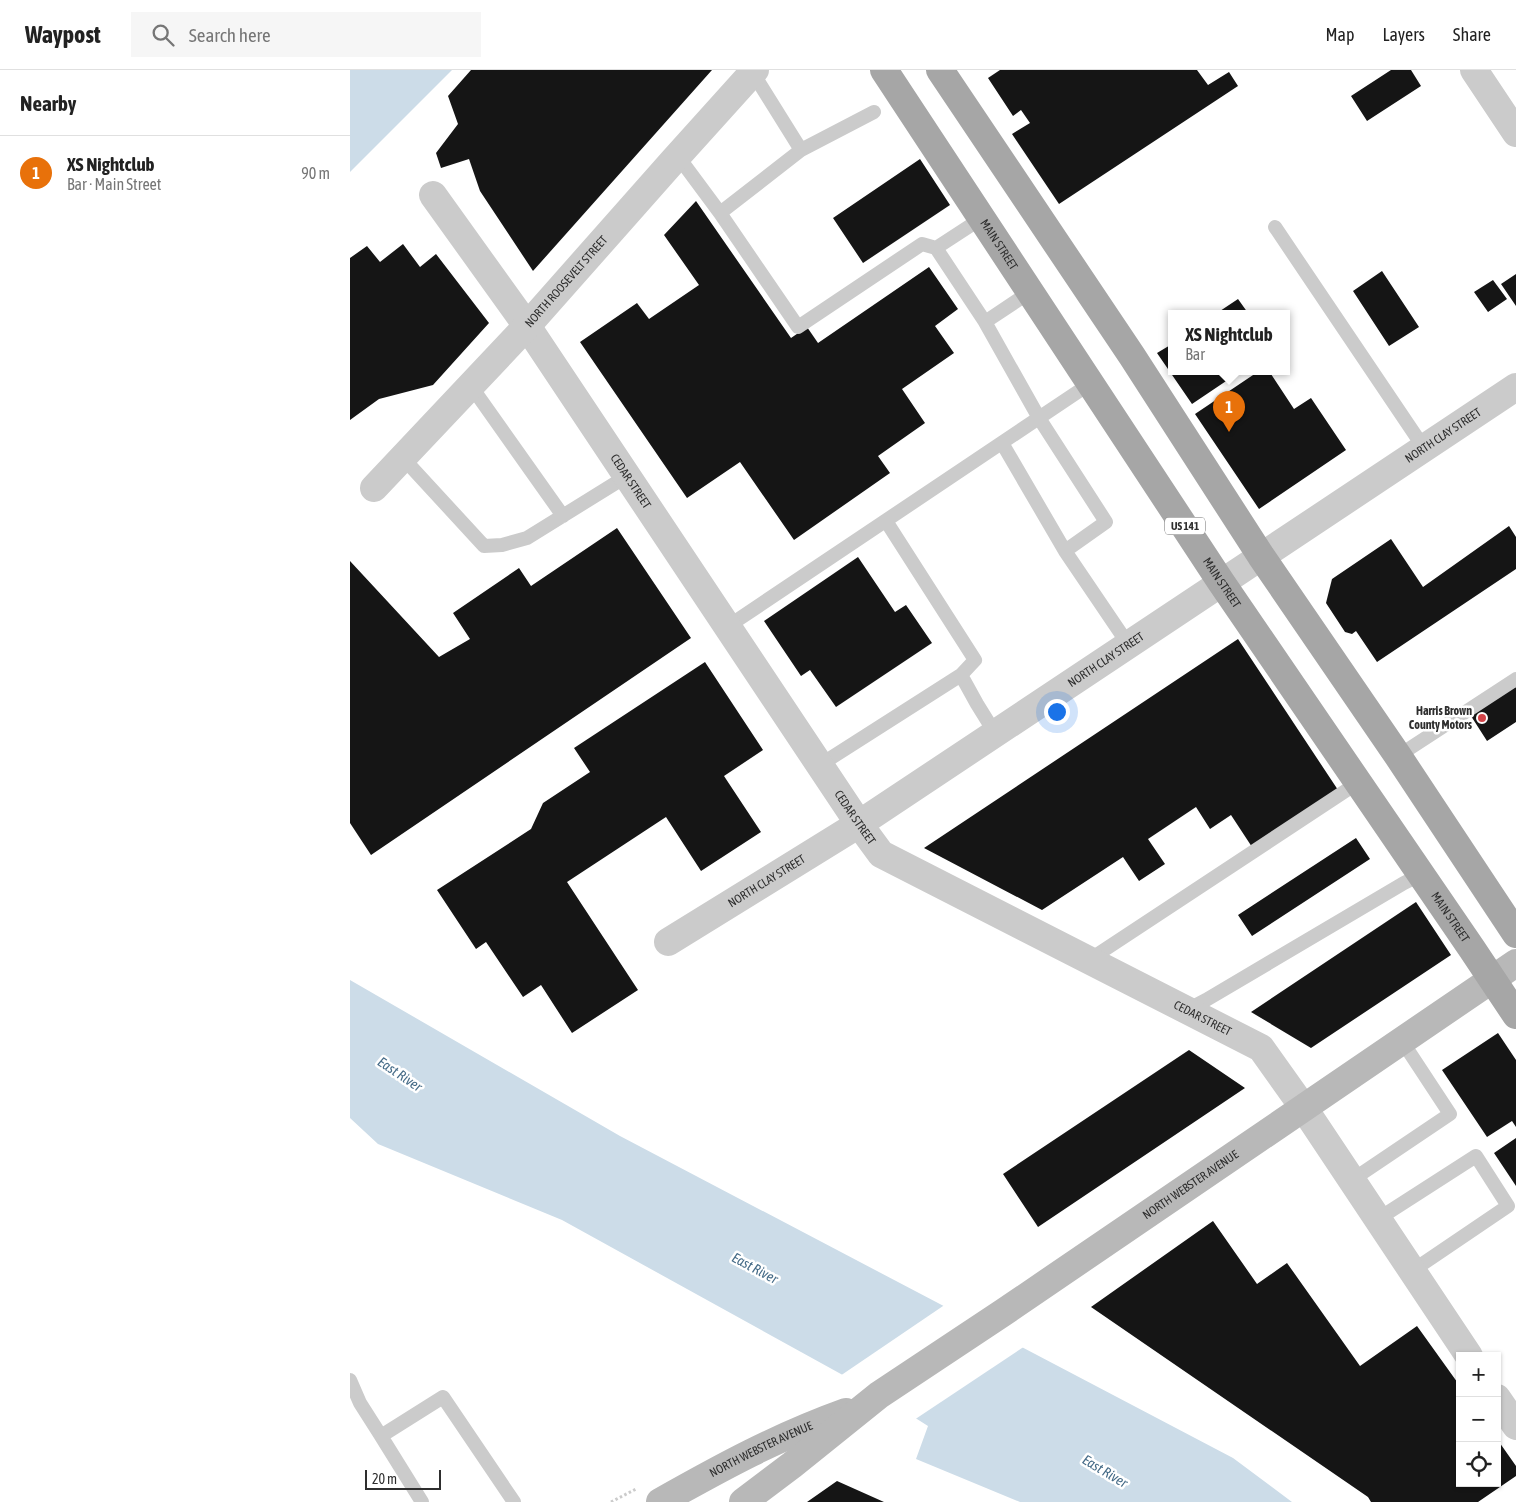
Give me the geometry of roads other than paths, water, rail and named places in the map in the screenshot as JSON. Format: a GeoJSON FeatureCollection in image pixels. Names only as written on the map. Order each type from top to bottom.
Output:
{"type":"FeatureCollection","features":[{"type":"Feature","properties":{"kind":"main road","name":"MAIN STREET"},"geometry":{"type":"LineString","coordinates":[[884,70],[1222,582],[1516,1015]]}},
{"type":"Feature","properties":{"kind":"main road"},"geometry":{"type":"LineString","coordinates":[[940,70],[1132,356],[1261,556],[1398,756],[1516,934]]}},
{"type":"Feature","properties":{"kind":"main road","name":"NORTH WEBSTER AVENUE"},"geometry":{"type":"LineString","coordinates":[[743,1502],[864,1406],[1516,963]]}},
{"type":"Feature","properties":{"kind":"main road","name":"NORTH WEBSTER AVENUE"},"geometry":{"type":"LineString","coordinates":[[660,1502],[778,1439],[864,1406]]}},
{"type":"Feature","properties":{"kind":"street"},"geometry":{"type":"LineString","coordinates":[[1474,70],[1512,117]]}},
{"type":"Feature","properties":{"kind":"street","name":"NORTH ROOSEVELT STREET"},"geometry":{"type":"LineString","coordinates":[[374,488],[527,326],[677,155],[754,71]]}},
{"type":"Feature","properties":{"kind":"street","name":"CEDAR STREET"},"geometry":{"type":"LineString","coordinates":[[433,195],[527,326],[859,824],[881,854],[1261,1048],[1303,1107],[1466,1352]]}},
{"type":"Feature","properties":{"kind":"street","name":"NORTH CLAY STREET"},"geometry":{"type":"LineString","coordinates":[[668,942],[859,824],[1516,387]]}},
{"type":"Feature","properties":{"kind":"street"},"geometry":{"type":"LineString","coordinates":[[1501,1404],[1516,1426]]}},
{"type":"Feature","properties":{"kind":"lane"},"geometry":{"type":"LineString","coordinates":[[754,71],[801,150]]}},
{"type":"Feature","properties":{"kind":"lane"},"geometry":{"type":"LineString","coordinates":[[720,213],[801,150],[874,112]]}},
{"type":"Feature","properties":{"kind":"lane"},"geometry":{"type":"LineString","coordinates":[[677,155],[720,213],[798,327],[922,244],[936,248],[986,322],[1039,418],[1106,522],[1065,551]]}},
{"type":"Feature","properties":{"kind":"lane"},"geometry":{"type":"LineString","coordinates":[[936,248],[982,218]]}},
{"type":"Feature","properties":{"kind":"lane"},"geometry":{"type":"LineString","coordinates":[[1275,227],[1424,448]]}},
{"type":"Feature","properties":{"kind":"lane"},"geometry":{"type":"LineString","coordinates":[[986,322],[1030,292]]}},
{"type":"Feature","properties":{"kind":"lane"},"geometry":{"type":"LineString","coordinates":[[727,627],[1091,384]]}},
{"type":"Feature","properties":{"kind":"lane"},"geometry":{"type":"LineString","coordinates":[[471,386],[563,516]]}},
{"type":"Feature","properties":{"kind":"lane"},"geometry":{"type":"LineString","coordinates":[[1002,444],[1065,551],[1128,644]]}},
{"type":"Feature","properties":{"kind":"lane"},"geometry":{"type":"LineString","coordinates":[[403,458],[484,546],[502,545],[528,538],[627,476]]}},
{"type":"Feature","properties":{"kind":"lane"},"geometry":{"type":"LineString","coordinates":[[820,765],[961,675],[975,660],[886,521]]}},
{"type":"Feature","properties":{"kind":"lane"},"geometry":{"type":"LineString","coordinates":[[961,675],[995,734]]}},
{"type":"Feature","properties":{"kind":"lane"},"geometry":{"type":"LineString","coordinates":[[1398,756],[1516,679]]}},
{"type":"Feature","properties":{"kind":"lane"},"geometry":{"type":"LineString","coordinates":[[1088,960],[1359,782]]}},
{"type":"Feature","properties":{"kind":"lane"},"geometry":{"type":"LineString","coordinates":[[1186,1010],[1422,874]]}},
{"type":"Feature","properties":{"kind":"lane"},"geometry":{"type":"LineString","coordinates":[[1352,1180],[1450,1114],[1402,1041]]}},
{"type":"Feature","properties":{"kind":"lane"},"geometry":{"type":"LineString","coordinates":[[1378,1220],[1476,1156],[1508,1206],[1412,1270]]}},
{"type":"Feature","properties":{"kind":"lane"},"geometry":{"type":"LineString","coordinates":[[350,1380],[360,1403],[422,1502]]}},
{"type":"Feature","properties":{"kind":"lane"},"geometry":{"type":"LineString","coordinates":[[381,1436],[444,1397],[514,1502]]}},
{"type":"Feature","properties":{"kind":"water"},"geometry":{"type":"Polygon","coordinates":[[[350,70],[452,70],[350,172],[350,70]]]}},
{"type":"Feature","properties":{"kind":"water","name":"East River"},"geometry":{"type":"Polygon","coordinates":[[[350,980],[620,1136],[1233,1458],[1292,1502],[1020,1502],[916,1459],[928,1426],[879,1395],[562,1220],[378,1144],[350,1118],[350,980]]]}},
{"type":"Feature","properties":{"kind":"place","name":"XS Nightclub"},"geometry":{"type":"Point","coordinates":[1229,432]}},
{"type":"Feature","properties":{"kind":"place","name":"Harris Brown County Motors"},"geometry":{"type":"Point","coordinates":[1482,718]}}]}
